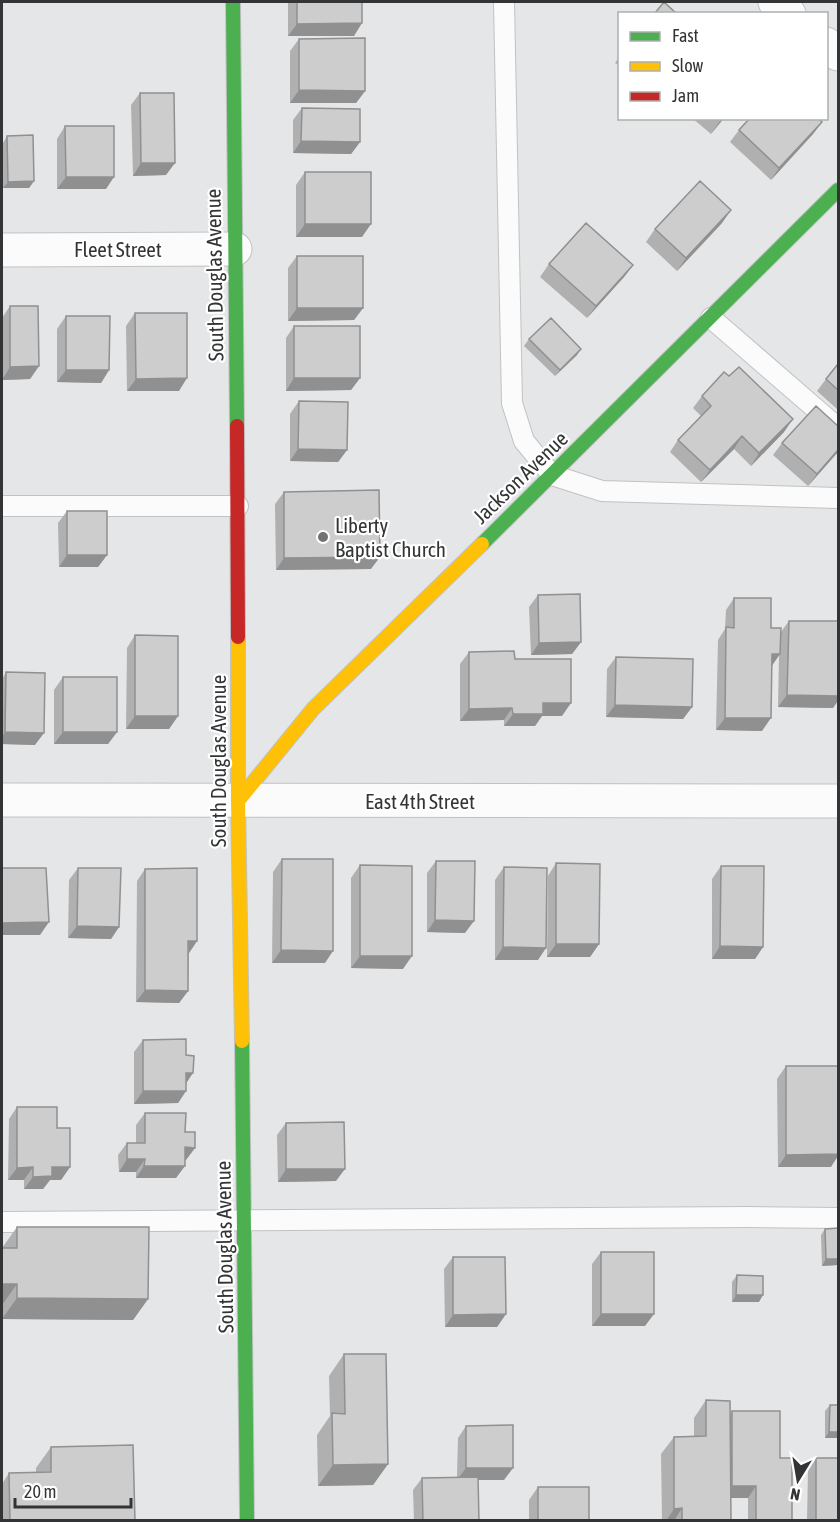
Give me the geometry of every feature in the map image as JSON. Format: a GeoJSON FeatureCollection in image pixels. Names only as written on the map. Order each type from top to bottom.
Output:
{"type":"FeatureCollection","features":[{"type":"Feature","properties":{"kind":"street","name":"South Douglas Avenue"},"geometry":{"type":"LineString","coordinates":[[233,2],[238,506],[238,801],[247,1521]]}},
{"type":"Feature","properties":{"kind":"street"},"geometry":{"type":"LineString","coordinates":[[775,2],[787,12]]}},
{"type":"Feature","properties":{"kind":"street","name":"Jackson Avenue"},"geometry":{"type":"LineString","coordinates":[[238,801],[313,709],[838,190]]}},
{"type":"Feature","properties":{"kind":"street","name":"Fleet Street"},"geometry":{"type":"LineString","coordinates":[[2,250],[235,249]]}},
{"type":"Feature","properties":{"kind":"street","name":"East 4th Street"},"geometry":{"type":"LineString","coordinates":[[2,800],[838,801]]}},
{"type":"Feature","properties":{"kind":"lane"},"geometry":{"type":"LineString","coordinates":[[504,2],[512,402],[524,441],[552,475],[602,491],[838,498]]}},
{"type":"Feature","properties":{"kind":"lane"},"geometry":{"type":"LineString","coordinates":[[711,318],[838,428]]}},
{"type":"Feature","properties":{"kind":"lane"},"geometry":{"type":"LineString","coordinates":[[2,506],[238,506]]}},
{"type":"Feature","properties":{"kind":"lane"},"geometry":{"type":"LineString","coordinates":[[2,1222],[838,1218]]}},
{"type":"Feature","properties":{"kind":"building"},"geometry":{"type":"Polygon","coordinates":[[[297,2],[362,2],[362,23],[297,24],[297,2]]]}},
{"type":"Feature","properties":{"kind":"building"},"geometry":{"type":"Polygon","coordinates":[[[664,2],[675,12],[656,12],[664,2]]]}},
{"type":"Feature","properties":{"kind":"building"},"geometry":{"type":"Polygon","coordinates":[[[365,38],[365,91],[299,90],[299,39],[365,38]]]}},
{"type":"Feature","properties":{"kind":"building"},"geometry":{"type":"Polygon","coordinates":[[[140,93],[174,93],[175,163],[141,163],[140,93]]]}},
{"type":"Feature","properties":{"kind":"building"},"geometry":{"type":"Polygon","coordinates":[[[302,108],[360,109],[360,142],[301,141],[302,108]]]}},
{"type":"Feature","properties":{"kind":"building"},"geometry":{"type":"Polygon","coordinates":[[[748,120],[820,120],[822,122],[779,168],[739,130],[748,120]]]}},
{"type":"Feature","properties":{"kind":"building"},"geometry":{"type":"Polygon","coordinates":[[[65,126],[114,126],[114,177],[66,177],[65,126]]]}},
{"type":"Feature","properties":{"kind":"building"},"geometry":{"type":"Polygon","coordinates":[[[33,135],[34,181],[8,182],[7,136],[33,135]]]}},
{"type":"Feature","properties":{"kind":"building"},"geometry":{"type":"Polygon","coordinates":[[[305,172],[371,172],[371,224],[305,224],[305,172]]]}},
{"type":"Feature","properties":{"kind":"building"},"geometry":{"type":"Polygon","coordinates":[[[700,181],[731,210],[686,258],[655,229],[700,181]]]}},
{"type":"Feature","properties":{"kind":"building"},"geometry":{"type":"Polygon","coordinates":[[[586,223],[633,265],[596,306],[549,264],[586,223]]]}},
{"type":"Feature","properties":{"kind":"building"},"geometry":{"type":"Polygon","coordinates":[[[297,256],[363,256],[363,308],[297,308],[297,256]]]}},
{"type":"Feature","properties":{"kind":"building"},"geometry":{"type":"Polygon","coordinates":[[[10,306],[38,306],[39,366],[10,367],[10,306]]]}},
{"type":"Feature","properties":{"kind":"building"},"geometry":{"type":"Polygon","coordinates":[[[135,313],[187,313],[187,378],[136,379],[135,313]]]}},
{"type":"Feature","properties":{"kind":"building"},"geometry":{"type":"Polygon","coordinates":[[[66,316],[110,316],[109,370],[66,370],[66,316]]]}},
{"type":"Feature","properties":{"kind":"building"},"geometry":{"type":"Polygon","coordinates":[[[551,318],[581,349],[560,370],[529,339],[551,318]]]}},
{"type":"Feature","properties":{"kind":"building"},"geometry":{"type":"Polygon","coordinates":[[[294,326],[360,326],[360,378],[294,378],[294,326]]]}},
{"type":"Feature","properties":{"kind":"building"},"geometry":{"type":"Polygon","coordinates":[[[838,364],[838,390],[826,379],[838,364]]]}},
{"type":"Feature","properties":{"kind":"building"},"geometry":{"type":"Polygon","coordinates":[[[739,367],[793,419],[759,453],[742,436],[710,470],[678,440],[711,406],[702,396],[724,372],[729,376],[739,367]]]}},
{"type":"Feature","properties":{"kind":"building"},"geometry":{"type":"Polygon","coordinates":[[[299,401],[348,402],[347,450],[298,449],[299,401]]]}},
{"type":"Feature","properties":{"kind":"building"},"geometry":{"type":"Polygon","coordinates":[[[816,406],[838,426],[838,450],[817,474],[782,443],[816,406]]]}},
{"type":"Feature","properties":{"kind":"building","name":"Liberty Baptist Church"},"geometry":{"type":"Polygon","coordinates":[[[379,490],[380,557],[284,558],[284,492],[379,490]]]}},
{"type":"Feature","properties":{"kind":"building"},"geometry":{"type":"Polygon","coordinates":[[[67,511],[107,511],[107,555],[67,555],[67,511]]]}},
{"type":"Feature","properties":{"kind":"building"},"geometry":{"type":"Polygon","coordinates":[[[580,594],[581,642],[539,643],[538,595],[580,594]]]}},
{"type":"Feature","properties":{"kind":"building"},"geometry":{"type":"Polygon","coordinates":[[[734,598],[771,598],[771,628],[781,628],[780,654],[772,654],[771,718],[725,718],[726,627],[734,628],[734,598]]]}},
{"type":"Feature","properties":{"kind":"building"},"geometry":{"type":"Polygon","coordinates":[[[789,621],[838,621],[838,696],[787,695],[789,621]]]}},
{"type":"Feature","properties":{"kind":"building"},"geometry":{"type":"Polygon","coordinates":[[[135,635],[178,636],[178,716],[135,716],[135,635]]]}},
{"type":"Feature","properties":{"kind":"building"},"geometry":{"type":"Polygon","coordinates":[[[514,651],[515,659],[571,659],[571,703],[543,703],[543,714],[513,714],[512,708],[469,709],[469,652],[514,651]]]}},
{"type":"Feature","properties":{"kind":"building"},"geometry":{"type":"Polygon","coordinates":[[[616,657],[693,659],[692,707],[615,705],[616,657]]]}},
{"type":"Feature","properties":{"kind":"building"},"geometry":{"type":"Polygon","coordinates":[[[6,672],[45,673],[44,733],[5,732],[6,672]]]}},
{"type":"Feature","properties":{"kind":"building"},"geometry":{"type":"Polygon","coordinates":[[[63,677],[117,677],[117,732],[63,732],[63,677]]]}},
{"type":"Feature","properties":{"kind":"building"},"geometry":{"type":"Polygon","coordinates":[[[282,859],[333,859],[333,951],[281,950],[282,859]]]}},
{"type":"Feature","properties":{"kind":"building"},"geometry":{"type":"Polygon","coordinates":[[[436,861],[475,861],[474,921],[435,920],[436,861]]]}},
{"type":"Feature","properties":{"kind":"building"},"geometry":{"type":"Polygon","coordinates":[[[556,863],[600,864],[599,944],[556,944],[556,863]]]}},
{"type":"Feature","properties":{"kind":"building"},"geometry":{"type":"Polygon","coordinates":[[[360,865],[412,866],[412,956],[360,956],[360,865]]]}},
{"type":"Feature","properties":{"kind":"building"},"geometry":{"type":"Polygon","coordinates":[[[721,866],[764,866],[763,947],[720,946],[721,866]]]}},
{"type":"Feature","properties":{"kind":"building"},"geometry":{"type":"Polygon","coordinates":[[[504,867],[547,868],[546,948],[503,947],[504,867]]]}},
{"type":"Feature","properties":{"kind":"building"},"geometry":{"type":"Polygon","coordinates":[[[2,868],[46,868],[49,922],[2,923],[2,868]]]}},
{"type":"Feature","properties":{"kind":"building"},"geometry":{"type":"Polygon","coordinates":[[[78,868],[121,868],[119,927],[77,926],[78,868]]]}},
{"type":"Feature","properties":{"kind":"building"},"geometry":{"type":"Polygon","coordinates":[[[197,868],[197,941],[188,941],[188,991],[145,990],[145,869],[197,868]]]}},
{"type":"Feature","properties":{"kind":"building"},"geometry":{"type":"Polygon","coordinates":[[[186,1039],[186,1055],[194,1056],[193,1073],[186,1073],[186,1091],[143,1091],[143,1040],[186,1039]]]}},
{"type":"Feature","properties":{"kind":"building"},"geometry":{"type":"Polygon","coordinates":[[[786,1066],[838,1066],[838,1154],[786,1155],[786,1066]]]}},
{"type":"Feature","properties":{"kind":"building"},"geometry":{"type":"Polygon","coordinates":[[[17,1107],[57,1107],[57,1128],[70,1128],[70,1167],[52,1167],[52,1176],[33,1177],[33,1167],[17,1168],[17,1107]]]}},
{"type":"Feature","properties":{"kind":"building"},"geometry":{"type":"Polygon","coordinates":[[[145,1113],[186,1113],[185,1132],[195,1132],[195,1148],[185,1147],[185,1166],[144,1166],[145,1159],[127,1159],[127,1143],[145,1143],[145,1113]]]}},
{"type":"Feature","properties":{"kind":"building"},"geometry":{"type":"Polygon","coordinates":[[[344,1122],[345,1169],[286,1169],[286,1123],[344,1122]]]}},
{"type":"Feature","properties":{"kind":"building"},"geometry":{"type":"Polygon","coordinates":[[[17,1227],[149,1227],[148,1299],[17,1298],[17,1284],[2,1284],[2,1248],[17,1248],[17,1227]]]}},
{"type":"Feature","properties":{"kind":"building"},"geometry":{"type":"Polygon","coordinates":[[[838,1228],[838,1259],[826,1259],[825,1229],[838,1228]]]}},
{"type":"Feature","properties":{"kind":"building"},"geometry":{"type":"Polygon","coordinates":[[[601,1252],[654,1252],[654,1314],[601,1314],[601,1252]]]}},
{"type":"Feature","properties":{"kind":"building"},"geometry":{"type":"Polygon","coordinates":[[[453,1257],[505,1257],[506,1314],[453,1315],[453,1257]]]}},
{"type":"Feature","properties":{"kind":"building"},"geometry":{"type":"Polygon","coordinates":[[[737,1275],[763,1276],[763,1295],[736,1295],[737,1275]]]}},
{"type":"Feature","properties":{"kind":"building"},"geometry":{"type":"Polygon","coordinates":[[[344,1354],[386,1354],[388,1464],[333,1465],[332,1413],[345,1414],[344,1354]]]}},
{"type":"Feature","properties":{"kind":"building"},"geometry":{"type":"Polygon","coordinates":[[[706,1400],[730,1401],[731,1521],[682,1521],[682,1508],[674,1509],[674,1437],[706,1436],[706,1400]]]}},
{"type":"Feature","properties":{"kind":"building"},"geometry":{"type":"Polygon","coordinates":[[[830,1405],[838,1405],[838,1432],[829,1432],[830,1405]]]}},
{"type":"Feature","properties":{"kind":"building"},"geometry":{"type":"Polygon","coordinates":[[[732,1411],[780,1411],[780,1458],[792,1458],[792,1521],[756,1521],[756,1486],[732,1486],[732,1411]]]}},
{"type":"Feature","properties":{"kind":"building"},"geometry":{"type":"Polygon","coordinates":[[[513,1425],[513,1468],[466,1468],[466,1426],[513,1425]]]}},
{"type":"Feature","properties":{"kind":"building"},"geometry":{"type":"Polygon","coordinates":[[[133,1445],[135,1521],[10,1521],[9,1473],[51,1472],[51,1447],[133,1445]]]}},
{"type":"Feature","properties":{"kind":"building"},"geometry":{"type":"Polygon","coordinates":[[[816,1458],[838,1458],[838,1521],[816,1521],[816,1458]]]}},
{"type":"Feature","properties":{"kind":"building"},"geometry":{"type":"Polygon","coordinates":[[[478,1477],[479,1521],[423,1521],[422,1478],[478,1477]]]}},
{"type":"Feature","properties":{"kind":"building"},"geometry":{"type":"Polygon","coordinates":[[[538,1487],[589,1487],[589,1521],[538,1521],[538,1487]]]}},
{"type":"Feature","properties":{"kind":"traffic: fast"},"geometry":{"type":"LineString","coordinates":[[233,2],[237,426]]}},
{"type":"Feature","properties":{"kind":"traffic: fast"},"geometry":{"type":"LineString","coordinates":[[482,544],[838,190]]}},
{"type":"Feature","properties":{"kind":"traffic: fast"},"geometry":{"type":"LineString","coordinates":[[242,1041],[247,1520]]}},
{"type":"Feature","properties":{"kind":"traffic: slow"},"geometry":{"type":"LineString","coordinates":[[238,801],[313,709],[482,544]]}},
{"type":"Feature","properties":{"kind":"traffic: slow"},"geometry":{"type":"LineString","coordinates":[[238,637],[242,1041]]}},
{"type":"Feature","properties":{"kind":"traffic: jam"},"geometry":{"type":"LineString","coordinates":[[237,426],[238,637]]}},
{"type":"Feature","properties":{"kind":"place","name":"Liberty Baptist Church"},"geometry":{"type":"Point","coordinates":[323,537]}}]}
